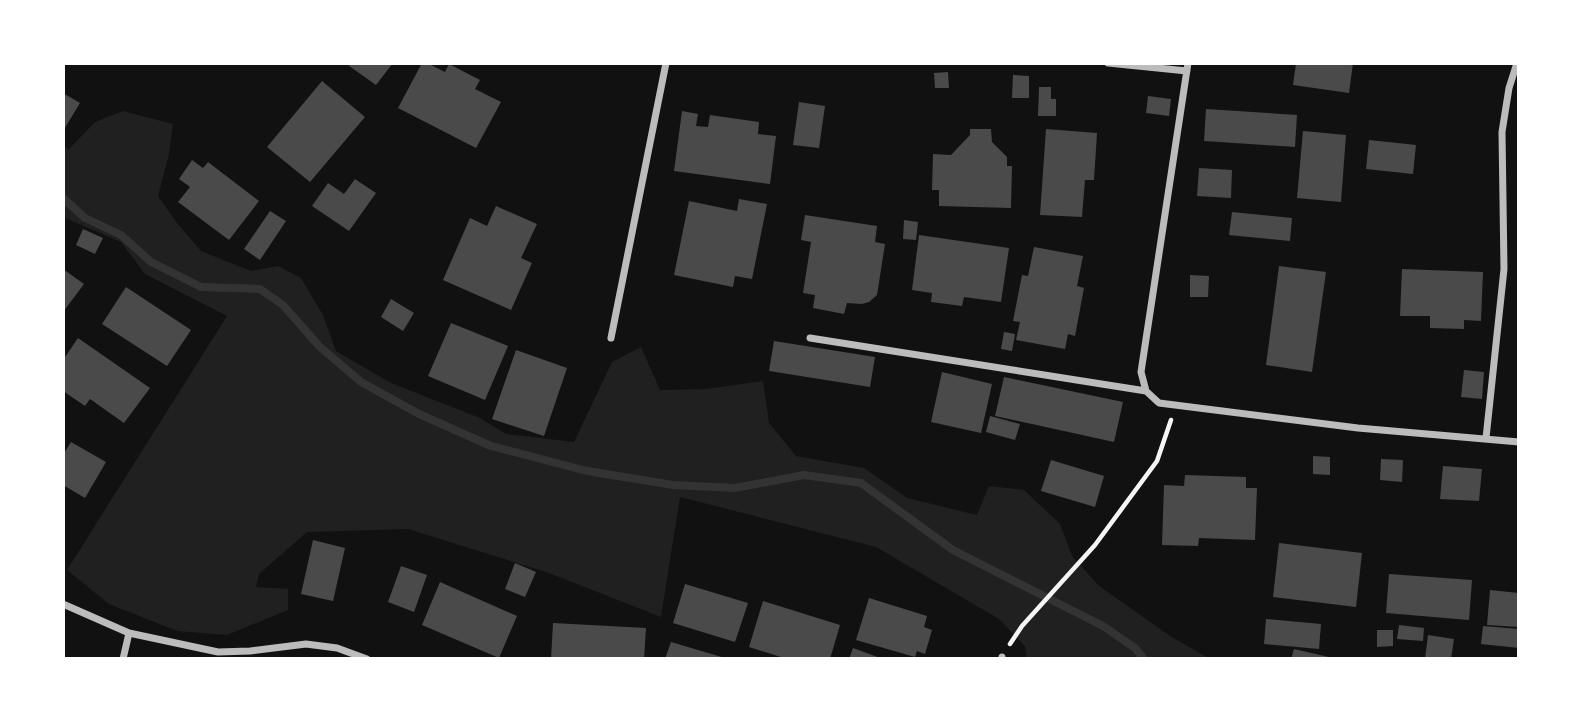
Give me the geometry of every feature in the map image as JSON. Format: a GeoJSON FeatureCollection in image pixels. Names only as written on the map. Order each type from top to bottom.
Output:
{"type":"FeatureCollection","features":[{"type":"Feature","properties":{"kind":"street"},"geometry":{"type":"LineString","coordinates":[[611,338],[666,63]]}},
{"type":"Feature","properties":{"kind":"street"},"geometry":{"type":"LineString","coordinates":[[1108,63],[1188,67],[1141,372],[1146,391],[1159,403],[1359,428],[1519,442]]}},
{"type":"Feature","properties":{"kind":"street"},"geometry":{"type":"LineString","coordinates":[[1486,438],[1504,270],[1502,132],[1509,88],[1517,63]]}},
{"type":"Feature","properties":{"kind":"street"},"geometry":{"type":"LineString","coordinates":[[810,338],[1146,391]]}},
{"type":"Feature","properties":{"kind":"street"},"geometry":{"type":"LineString","coordinates":[[63,604],[129,633],[218,652],[306,644],[337,648],[367,659]]}},
{"type":"Feature","properties":{"kind":"street"},"geometry":{"type":"LineString","coordinates":[[123,659],[129,633]]}},
{"type":"Feature","properties":{"kind":"path"},"geometry":{"type":"LineString","coordinates":[[1022,626],[1095,545],[1157,461],[1176,405]]}},
{"type":"Feature","properties":{"kind":"shaded area"},"geometry":{"type":"Polygon","coordinates":[[[123,111],[173,124],[169,154],[158,196],[201,251],[251,271],[278,266],[301,278],[323,315],[336,351],[391,383],[480,418],[506,434],[574,442],[612,362],[641,347],[660,390],[706,389],[763,381],[769,423],[796,456],[864,468],[907,498],[977,515],[989,486],[1024,490],[1060,524],[1072,556],[1098,585],[1170,636],[1210,659],[1027,659],[1025,646],[999,619],[876,547],[680,497],[661,617],[549,573],[408,529],[307,532],[259,574],[256,587],[288,589],[288,610],[227,635],[177,631],[109,604],[67,570],[227,316],[145,274],[121,242],[63,217],[63,146],[69,149],[95,122],[123,111]]]}},
{"type":"Feature","properties":{"kind":"building"},"geometry":{"type":"Polygon","coordinates":[[[345,63],[393,63],[376,85],[345,63]]]}},
{"type":"Feature","properties":{"kind":"building"},"geometry":{"type":"Polygon","coordinates":[[[422,63],[445,72],[449,64],[480,80],[475,89],[501,102],[476,148],[398,108],[422,63]]]}},
{"type":"Feature","properties":{"kind":"building"},"geometry":{"type":"Polygon","coordinates":[[[1296,63],[1353,63],[1349,93],[1293,85],[1296,63]]]}},
{"type":"Feature","properties":{"kind":"building"},"geometry":{"type":"Polygon","coordinates":[[[948,72],[949,88],[935,88],[934,73],[948,72]]]}},
{"type":"Feature","properties":{"kind":"building"},"geometry":{"type":"Polygon","coordinates":[[[1013,75],[1029,76],[1029,98],[1012,98],[1013,75]]]}},
{"type":"Feature","properties":{"kind":"building"},"geometry":{"type":"Polygon","coordinates":[[[322,81],[365,117],[310,182],[267,147],[322,81]]]}},
{"type":"Feature","properties":{"kind":"building"},"geometry":{"type":"Polygon","coordinates":[[[1039,87],[1051,87],[1051,99],[1056,99],[1056,116],[1038,116],[1039,87]]]}},
{"type":"Feature","properties":{"kind":"building"},"geometry":{"type":"Polygon","coordinates":[[[63,93],[80,103],[63,131],[63,93]]]}},
{"type":"Feature","properties":{"kind":"building"},"geometry":{"type":"Polygon","coordinates":[[[1148,96],[1171,99],[1169,116],[1146,113],[1148,96]]]}},
{"type":"Feature","properties":{"kind":"building"},"geometry":{"type":"Polygon","coordinates":[[[799,102],[825,106],[819,148],[793,145],[799,102]]]}},
{"type":"Feature","properties":{"kind":"building"},"geometry":{"type":"Polygon","coordinates":[[[1206,109],[1297,115],[1295,147],[1204,141],[1206,109]]]}},
{"type":"Feature","properties":{"kind":"building"},"geometry":{"type":"Polygon","coordinates":[[[682,111],[698,114],[696,126],[708,127],[710,115],[759,122],[758,134],[776,136],[770,184],[674,171],[682,111]]]}},
{"type":"Feature","properties":{"kind":"building"},"geometry":{"type":"Polygon","coordinates":[[[970,129],[991,129],[992,142],[1007,157],[1007,166],[1012,166],[1011,208],[939,206],[939,190],[932,190],[933,154],[951,155],[970,135],[970,129]]]}},
{"type":"Feature","properties":{"kind":"building"},"geometry":{"type":"Polygon","coordinates":[[[1046,129],[1097,133],[1094,180],[1085,180],[1082,217],[1040,215],[1046,129]]]}},
{"type":"Feature","properties":{"kind":"building"},"geometry":{"type":"Polygon","coordinates":[[[1303,131],[1346,135],[1341,202],[1297,198],[1303,131]]]}},
{"type":"Feature","properties":{"kind":"building"},"geometry":{"type":"Polygon","coordinates":[[[1369,140],[1416,145],[1413,174],[1366,169],[1369,140]]]}},
{"type":"Feature","properties":{"kind":"building"},"geometry":{"type":"Polygon","coordinates":[[[192,160],[203,168],[208,162],[259,201],[229,240],[178,202],[190,187],[179,179],[192,160]]]}},
{"type":"Feature","properties":{"kind":"building"},"geometry":{"type":"Polygon","coordinates":[[[1199,168],[1232,170],[1231,198],[1197,196],[1199,168]]]}},
{"type":"Feature","properties":{"kind":"building"},"geometry":{"type":"Polygon","coordinates":[[[355,179],[376,193],[349,231],[312,206],[328,183],[344,194],[355,179]]]}},
{"type":"Feature","properties":{"kind":"building"},"geometry":{"type":"Polygon","coordinates":[[[739,199],[767,204],[752,279],[735,276],[733,287],[674,275],[689,201],[737,211],[739,199]]]}},
{"type":"Feature","properties":{"kind":"building"},"geometry":{"type":"Polygon","coordinates":[[[496,206],[537,224],[521,258],[532,263],[511,310],[443,280],[470,218],[487,226],[496,206]]]}},
{"type":"Feature","properties":{"kind":"building"},"geometry":{"type":"Polygon","coordinates":[[[270,211],[286,221],[260,260],[244,249],[270,211]]]}},
{"type":"Feature","properties":{"kind":"building"},"geometry":{"type":"Polygon","coordinates":[[[1232,212],[1292,218],[1290,241],[1229,235],[1232,212]]]}},
{"type":"Feature","properties":{"kind":"building"},"geometry":{"type":"Polygon","coordinates":[[[805,215],[877,226],[875,242],[885,244],[877,295],[869,302],[847,303],[844,314],[813,308],[815,295],[803,293],[811,242],[801,240],[805,215]]]}},
{"type":"Feature","properties":{"kind":"building"},"geometry":{"type":"Polygon","coordinates":[[[904,220],[918,222],[916,240],[903,239],[904,220]]]}},
{"type":"Feature","properties":{"kind":"building"},"geometry":{"type":"Polygon","coordinates":[[[83,229],[103,238],[95,254],[76,245],[83,229]]]}},
{"type":"Feature","properties":{"kind":"building"},"geometry":{"type":"Polygon","coordinates":[[[919,235],[1009,248],[1001,302],[964,297],[962,306],[931,302],[932,293],[912,290],[919,235]]]}},
{"type":"Feature","properties":{"kind":"building"},"geometry":{"type":"Polygon","coordinates":[[[1034,247],[1083,256],[1077,286],[1084,288],[1075,336],[1068,334],[1065,349],[1016,340],[1020,322],[1013,321],[1022,275],[1028,276],[1034,247]]]}},
{"type":"Feature","properties":{"kind":"building"},"geometry":{"type":"Polygon","coordinates":[[[1279,266],[1326,272],[1312,372],[1266,365],[1279,266]]]}},
{"type":"Feature","properties":{"kind":"building"},"geometry":{"type":"Polygon","coordinates":[[[63,269],[84,284],[63,312],[63,269]]]}},
{"type":"Feature","properties":{"kind":"building"},"geometry":{"type":"Polygon","coordinates":[[[1402,269],[1483,272],[1481,321],[1464,320],[1464,329],[1430,328],[1430,316],[1400,316],[1402,269]]]}},
{"type":"Feature","properties":{"kind":"building"},"geometry":{"type":"Polygon","coordinates":[[[1190,275],[1209,276],[1208,297],[1190,297],[1190,275]]]}},
{"type":"Feature","properties":{"kind":"building"},"geometry":{"type":"Polygon","coordinates":[[[126,287],[191,330],[167,366],[102,324],[126,287]]]}},
{"type":"Feature","properties":{"kind":"building"},"geometry":{"type":"Polygon","coordinates":[[[391,299],[414,313],[403,331],[381,317],[391,299]]]}},
{"type":"Feature","properties":{"kind":"building"},"geometry":{"type":"Polygon","coordinates":[[[451,323],[508,346],[485,400],[428,376],[451,323]]]}},
{"type":"Feature","properties":{"kind":"building"},"geometry":{"type":"Polygon","coordinates":[[[1004,332],[1015,334],[1012,351],[1001,349],[1004,332]]]}},
{"type":"Feature","properties":{"kind":"building"},"geometry":{"type":"Polygon","coordinates":[[[78,338],[150,388],[124,423],[90,399],[85,406],[63,391],[63,360],[78,338]]]}},
{"type":"Feature","properties":{"kind":"building"},"geometry":{"type":"Polygon","coordinates":[[[774,341],[875,357],[870,387],[769,371],[774,341]]]}},
{"type":"Feature","properties":{"kind":"building"},"geometry":{"type":"Polygon","coordinates":[[[516,350],[567,368],[544,436],[492,419],[516,350]]]}},
{"type":"Feature","properties":{"kind":"building"},"geometry":{"type":"Polygon","coordinates":[[[1464,370],[1484,372],[1482,399],[1461,397],[1464,370]]]}},
{"type":"Feature","properties":{"kind":"building"},"geometry":{"type":"Polygon","coordinates":[[[942,372],[992,384],[981,433],[931,422],[942,372]]]}},
{"type":"Feature","properties":{"kind":"building"},"geometry":{"type":"Polygon","coordinates":[[[1004,377],[1123,402],[1114,442],[995,416],[1004,377]]]}},
{"type":"Feature","properties":{"kind":"building"},"geometry":{"type":"Polygon","coordinates":[[[990,416],[1020,424],[1015,440],[986,432],[990,416]]]}},
{"type":"Feature","properties":{"kind":"building"},"geometry":{"type":"Polygon","coordinates":[[[71,442],[106,462],[85,498],[63,485],[63,455],[71,442]]]}},
{"type":"Feature","properties":{"kind":"building"},"geometry":{"type":"Polygon","coordinates":[[[1313,456],[1330,457],[1330,475],[1313,474],[1313,456]]]}},
{"type":"Feature","properties":{"kind":"building"},"geometry":{"type":"Polygon","coordinates":[[[1381,459],[1403,460],[1402,482],[1380,480],[1381,459]]]}},
{"type":"Feature","properties":{"kind":"building"},"geometry":{"type":"Polygon","coordinates":[[[1051,460],[1104,476],[1095,507],[1041,491],[1051,460]]]}},
{"type":"Feature","properties":{"kind":"building"},"geometry":{"type":"Polygon","coordinates":[[[1443,466],[1482,469],[1479,501],[1440,499],[1443,466]]]}},
{"type":"Feature","properties":{"kind":"building"},"geometry":{"type":"Polygon","coordinates":[[[1185,475],[1246,477],[1246,488],[1257,488],[1255,540],[1199,538],[1198,546],[1162,545],[1164,485],[1184,486],[1185,475]]]}},
{"type":"Feature","properties":{"kind":"building"},"geometry":{"type":"Polygon","coordinates":[[[313,540],[345,548],[333,601],[301,594],[313,540]]]}},
{"type":"Feature","properties":{"kind":"building"},"geometry":{"type":"Polygon","coordinates":[[[1279,543],[1362,553],[1356,607],[1273,597],[1279,543]]]}},
{"type":"Feature","properties":{"kind":"building"},"geometry":{"type":"Polygon","coordinates":[[[515,563],[536,572],[525,597],[505,589],[515,563]]]}},
{"type":"Feature","properties":{"kind":"building"},"geometry":{"type":"Polygon","coordinates":[[[401,566],[427,575],[414,612],[388,602],[401,566]]]}},
{"type":"Feature","properties":{"kind":"building"},"geometry":{"type":"Polygon","coordinates":[[[1389,574],[1472,580],[1469,620],[1386,613],[1389,574]]]}},
{"type":"Feature","properties":{"kind":"building"},"geometry":{"type":"Polygon","coordinates":[[[440,582],[517,616],[499,658],[422,625],[440,582]]]}},
{"type":"Feature","properties":{"kind":"building"},"geometry":{"type":"Polygon","coordinates":[[[685,584],[748,603],[735,642],[673,623],[685,584]]]}},
{"type":"Feature","properties":{"kind":"building"},"geometry":{"type":"Polygon","coordinates":[[[1490,590],[1519,593],[1519,627],[1487,625],[1490,590]]]}},
{"type":"Feature","properties":{"kind":"building"},"geometry":{"type":"Polygon","coordinates":[[[869,598],[927,616],[924,627],[932,630],[925,654],[917,651],[915,657],[856,640],[869,598]]]}},
{"type":"Feature","properties":{"kind":"building"},"geometry":{"type":"Polygon","coordinates":[[[763,601],[840,625],[830,659],[787,659],[749,647],[763,601]]]}},
{"type":"Feature","properties":{"kind":"building"},"geometry":{"type":"Polygon","coordinates":[[[1266,619],[1321,624],[1319,649],[1264,644],[1266,619]]]}},
{"type":"Feature","properties":{"kind":"building"},"geometry":{"type":"Polygon","coordinates":[[[553,623],[646,628],[644,659],[551,659],[553,623]]]}},
{"type":"Feature","properties":{"kind":"building"},"geometry":{"type":"Polygon","coordinates":[[[1399,625],[1424,628],[1423,641],[1397,639],[1399,625]]]}},
{"type":"Feature","properties":{"kind":"building"},"geometry":{"type":"Polygon","coordinates":[[[1483,626],[1519,629],[1519,648],[1481,644],[1483,626]]]}},
{"type":"Feature","properties":{"kind":"building"},"geometry":{"type":"Polygon","coordinates":[[[1377,630],[1393,630],[1393,646],[1377,647],[1377,630]]]}},
{"type":"Feature","properties":{"kind":"building"},"geometry":{"type":"Polygon","coordinates":[[[1428,635],[1454,639],[1451,659],[1425,659],[1428,635]]]}},
{"type":"Feature","properties":{"kind":"building"},"geometry":{"type":"Polygon","coordinates":[[[671,642],[725,658],[725,659],[665,659],[671,642]]]}},
{"type":"Feature","properties":{"kind":"building"},"geometry":{"type":"Polygon","coordinates":[[[853,648],[883,659],[849,659],[853,648]]]}},
{"type":"Feature","properties":{"kind":"building"},"geometry":{"type":"Polygon","coordinates":[[[1294,649],[1333,658],[1291,659],[1294,649]]]}},
{"type":"Feature","properties":{"kind":"waterway"},"geometry":{"type":"LineString","coordinates":[[63,198],[85,218],[121,235],[151,262],[201,287],[260,289],[283,305],[319,346],[361,382],[419,414],[491,446],[587,471],[673,485],[735,488],[804,475],[861,483],[953,550],[1103,626],[1135,648],[1144,659]]}}]}
